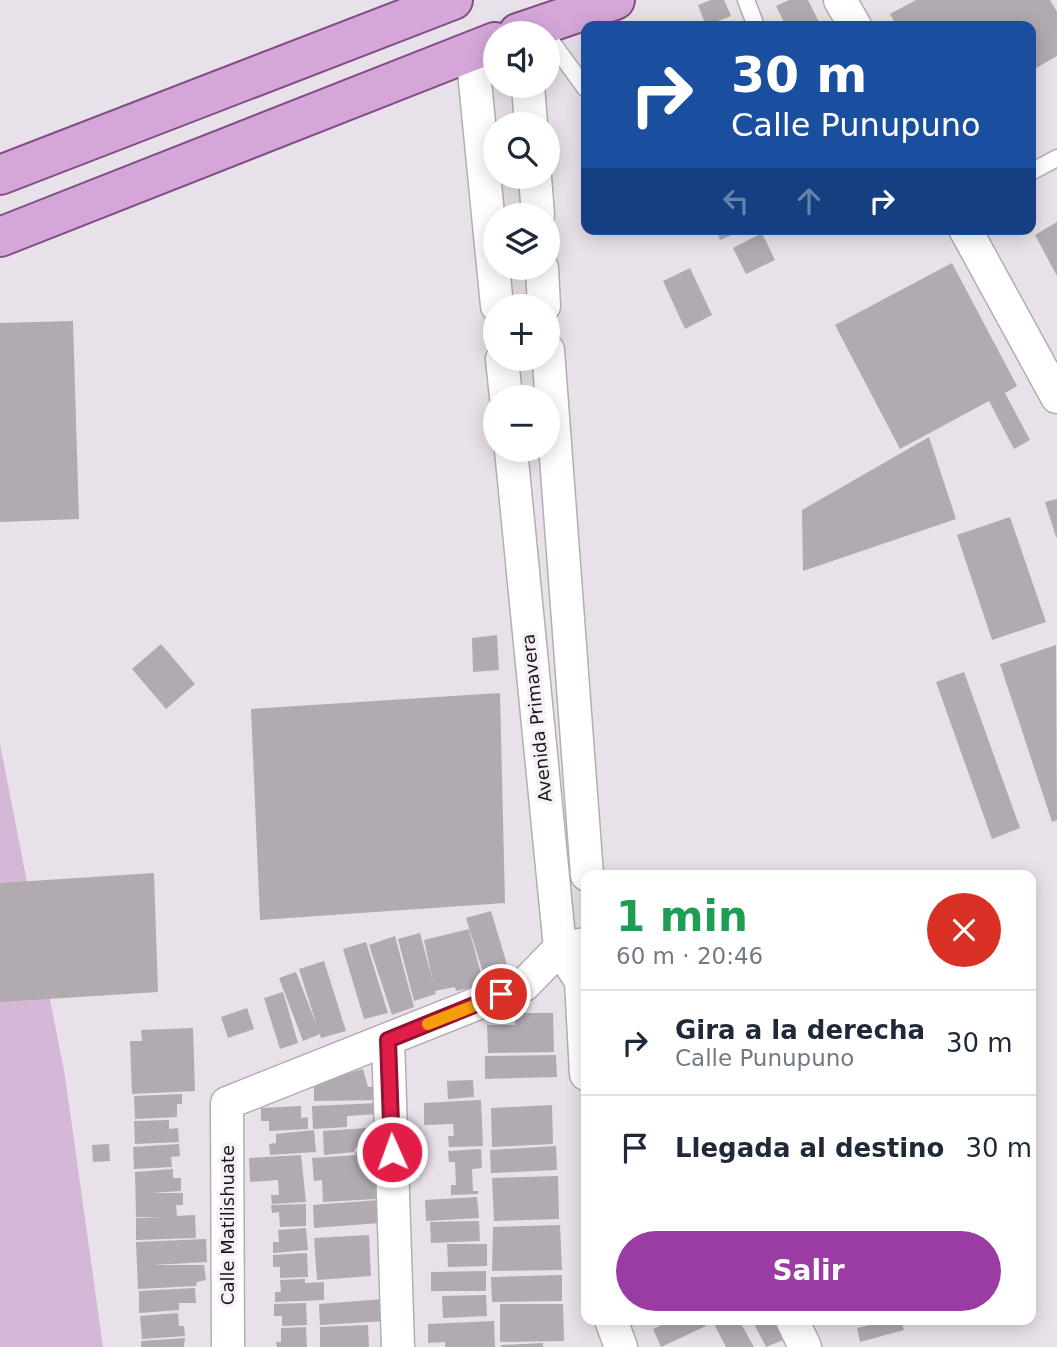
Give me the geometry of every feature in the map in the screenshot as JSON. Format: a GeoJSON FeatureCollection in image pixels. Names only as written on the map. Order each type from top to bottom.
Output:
{"type":"FeatureCollection","features":[{"type":"Feature","properties":{"kind":"main road"},"geometry":{"type":"LineString","coordinates":[[0,176],[453,0]]}},
{"type":"Feature","properties":{"kind":"main road"},"geometry":{"type":"LineString","coordinates":[[560,21],[615,0]]}},
{"type":"Feature","properties":{"kind":"main road"},"geometry":{"type":"LineString","coordinates":[[0,237],[483,51]]}},
{"type":"Feature","properties":{"kind":"street"},"geometry":{"type":"LineString","coordinates":[[840,0],[852,21]]}},
{"type":"Feature","properties":{"kind":"street"},"geometry":{"type":"LineString","coordinates":[[498,294],[515,98]]}},
{"type":"Feature","properties":{"kind":"street"},"geometry":{"type":"LineString","coordinates":[[968,235],[1057,397]]}},
{"type":"Feature","properties":{"kind":"street","name":"Avenida Primavera"},"geometry":{"type":"LineString","coordinates":[[550,371],[587,870]]}},
{"type":"Feature","properties":{"kind":"street","name":"Avenida Primavera"},"geometry":{"type":"LineString","coordinates":[[513,462],[578,959],[581,1002]]}},
{"type":"Feature","properties":{"kind":"street"},"geometry":{"type":"LineString","coordinates":[[398,1347],[388,1040],[524,985],[578,959]]}},
{"type":"Feature","properties":{"kind":"street","name":"Calle Matilishuate"},"geometry":{"type":"LineString","coordinates":[[228,1347],[227,1103],[388,1040]]}},
{"type":"Feature","properties":{"kind":"street"},"geometry":{"type":"LineString","coordinates":[[598,1347],[599,1325]]}},
{"type":"Feature","properties":{"kind":"street"},"geometry":{"type":"LineString","coordinates":[[613,1325],[621,1347]]}},
{"type":"Feature","properties":{"kind":"street"},"geometry":{"type":"LineString","coordinates":[[794,1325],[805,1347]]}},
{"type":"Feature","properties":{"kind":"lane"},"geometry":{"type":"LineString","coordinates":[[746,0],[754,21]]}},
{"type":"Feature","properties":{"kind":"lane"},"geometry":{"type":"LineString","coordinates":[[560,68],[581,85]]}},
{"type":"Feature","properties":{"kind":"lane"},"geometry":{"type":"LineString","coordinates":[[1036,169],[1057,158]]}},
{"type":"Feature","properties":{"kind":"shaded area"},"geometry":{"type":"Polygon","coordinates":[[[0,744],[65,1076],[103,1347],[0,1347],[0,744]]]}},
{"type":"Feature","properties":{"kind":"building"},"geometry":{"type":"Polygon","coordinates":[[[711,0],[724,0],[731,16],[718,21],[704,21],[698,5],[711,0]]]}},
{"type":"Feature","properties":{"kind":"building"},"geometry":{"type":"Polygon","coordinates":[[[789,0],[808,0],[818,21],[784,21],[776,6],[789,0]]]}},
{"type":"Feature","properties":{"kind":"building"},"geometry":{"type":"Polygon","coordinates":[[[916,0],[1050,0],[1057,12],[1057,56],[1036,68],[1036,21],[894,21],[890,14],[916,0]]]}},
{"type":"Feature","properties":{"kind":"building"},"geometry":{"type":"Polygon","coordinates":[[[1057,222],[1057,276],[1035,235],[1057,222]]]}},
{"type":"Feature","properties":{"kind":"building"},"geometry":{"type":"Polygon","coordinates":[[[718,235],[732,235],[720,240],[718,235]]]}},
{"type":"Feature","properties":{"kind":"building"},"geometry":{"type":"Polygon","coordinates":[[[763,235],[775,260],[746,274],[733,248],[763,235]]]}},
{"type":"Feature","properties":{"kind":"building"},"geometry":{"type":"Polygon","coordinates":[[[952,263],[1017,386],[1005,393],[1030,440],[1014,449],[989,401],[900,449],[835,325],[952,263]]]}},
{"type":"Feature","properties":{"kind":"building"},"geometry":{"type":"Polygon","coordinates":[[[690,268],[712,315],[685,329],[663,281],[690,268]]]}},
{"type":"Feature","properties":{"kind":"building"},"geometry":{"type":"Polygon","coordinates":[[[73,321],[79,519],[0,522],[0,323],[73,321]]]}},
{"type":"Feature","properties":{"kind":"building"},"geometry":{"type":"Polygon","coordinates":[[[929,437],[956,519],[803,571],[802,510],[929,437]]]}},
{"type":"Feature","properties":{"kind":"building"},"geometry":{"type":"Polygon","coordinates":[[[1057,499],[1057,537],[1056,537],[1045,502],[1057,499]]]}},
{"type":"Feature","properties":{"kind":"building"},"geometry":{"type":"Polygon","coordinates":[[[1010,517],[1046,622],[992,640],[957,535],[1010,517]]]}},
{"type":"Feature","properties":{"kind":"building"},"geometry":{"type":"Polygon","coordinates":[[[497,635],[499,670],[473,672],[472,638],[497,635]]]}},
{"type":"Feature","properties":{"kind":"building"},"geometry":{"type":"Polygon","coordinates":[[[161,644],[195,684],[166,709],[132,669],[161,644]]]}},
{"type":"Feature","properties":{"kind":"building"},"geometry":{"type":"Polygon","coordinates":[[[1056,645],[1057,820],[1052,822],[1000,664],[1056,645]]]}},
{"type":"Feature","properties":{"kind":"building"},"geometry":{"type":"Polygon","coordinates":[[[964,672],[1020,828],[992,839],[936,682],[964,672]]]}},
{"type":"Feature","properties":{"kind":"building"},"geometry":{"type":"Polygon","coordinates":[[[500,693],[505,903],[260,920],[251,709],[500,693]]]}},
{"type":"Feature","properties":{"kind":"building"},"geometry":{"type":"Polygon","coordinates":[[[154,873],[158,992],[0,1002],[0,883],[154,873]]]}},
{"type":"Feature","properties":{"kind":"building"},"geometry":{"type":"Polygon","coordinates":[[[491,911],[509,971],[485,979],[466,918],[491,911]]]}},
{"type":"Feature","properties":{"kind":"building"},"geometry":{"type":"Polygon","coordinates":[[[469,929],[484,985],[456,991],[455,987],[435,991],[436,994],[414,1001],[398,939],[420,933],[433,982],[424,940],[469,929]]]}},
{"type":"Feature","properties":{"kind":"building"},"geometry":{"type":"Polygon","coordinates":[[[395,936],[414,1007],[392,1015],[369,945],[395,936]]]}},
{"type":"Feature","properties":{"kind":"building"},"geometry":{"type":"Polygon","coordinates":[[[366,942],[388,1013],[364,1019],[343,949],[366,942]]]}},
{"type":"Feature","properties":{"kind":"building"},"geometry":{"type":"Polygon","coordinates":[[[324,961],[346,1031],[321,1038],[320,1034],[303,1041],[279,978],[296,972],[317,1026],[299,969],[324,961]]]}},
{"type":"Feature","properties":{"kind":"building"},"geometry":{"type":"Polygon","coordinates":[[[283,992],[298,1043],[280,1049],[264,998],[283,992]]]}},
{"type":"Feature","properties":{"kind":"building"},"geometry":{"type":"Polygon","coordinates":[[[247,1008],[254,1029],[228,1038],[221,1017],[247,1008]]]}},
{"type":"Feature","properties":{"kind":"building"},"geometry":{"type":"Polygon","coordinates":[[[515,1013],[553,1013],[554,1052],[488,1053],[487,1025],[515,1025],[515,1013]]]}},
{"type":"Feature","properties":{"kind":"building"},"geometry":{"type":"Polygon","coordinates":[[[193,1028],[195,1091],[132,1094],[130,1041],[142,1041],[141,1030],[193,1028]]]}},
{"type":"Feature","properties":{"kind":"building"},"geometry":{"type":"Polygon","coordinates":[[[556,1055],[557,1077],[485,1079],[485,1056],[556,1055]]]}},
{"type":"Feature","properties":{"kind":"building"},"geometry":{"type":"Polygon","coordinates":[[[363,1069],[368,1087],[380,1086],[380,1100],[314,1101],[314,1082],[363,1069]]]}},
{"type":"Feature","properties":{"kind":"building"},"geometry":{"type":"Polygon","coordinates":[[[473,1080],[474,1097],[448,1099],[447,1081],[473,1080]]]}},
{"type":"Feature","properties":{"kind":"building"},"geometry":{"type":"Polygon","coordinates":[[[182,1094],[182,1104],[177,1104],[177,1117],[135,1119],[134,1096],[182,1094]]]}},
{"type":"Feature","properties":{"kind":"building"},"geometry":{"type":"Polygon","coordinates":[[[481,1100],[483,1146],[449,1147],[448,1136],[454,1136],[453,1124],[424,1125],[424,1103],[481,1100]]]}},
{"type":"Feature","properties":{"kind":"building"},"geometry":{"type":"Polygon","coordinates":[[[379,1103],[379,1114],[347,1116],[347,1127],[313,1129],[312,1106],[379,1103]]]}},
{"type":"Feature","properties":{"kind":"building"},"geometry":{"type":"Polygon","coordinates":[[[552,1105],[553,1144],[492,1147],[491,1108],[552,1105]]]}},
{"type":"Feature","properties":{"kind":"building"},"geometry":{"type":"Polygon","coordinates":[[[301,1106],[301,1118],[308,1117],[308,1129],[269,1131],[269,1121],[261,1121],[261,1108],[301,1106]]]}},
{"type":"Feature","properties":{"kind":"building"},"geometry":{"type":"Polygon","coordinates":[[[169,1120],[169,1129],[178,1128],[179,1142],[135,1144],[134,1121],[169,1120]]]}},
{"type":"Feature","properties":{"kind":"building"},"geometry":{"type":"Polygon","coordinates":[[[367,1128],[367,1147],[355,1148],[354,1152],[324,1155],[323,1131],[367,1128]]]}},
{"type":"Feature","properties":{"kind":"building"},"geometry":{"type":"Polygon","coordinates":[[[314,1130],[316,1152],[270,1155],[269,1144],[276,1143],[276,1134],[314,1130]]]}},
{"type":"Feature","properties":{"kind":"building"},"geometry":{"type":"Polygon","coordinates":[[[109,1144],[110,1161],[93,1162],[92,1145],[109,1144]]]}},
{"type":"Feature","properties":{"kind":"building"},"geometry":{"type":"Polygon","coordinates":[[[179,1144],[180,1156],[171,1157],[172,1167],[134,1169],[133,1147],[179,1144]]]}},
{"type":"Feature","properties":{"kind":"building"},"geometry":{"type":"Polygon","coordinates":[[[556,1146],[557,1170],[491,1173],[490,1150],[556,1146]]]}},
{"type":"Feature","properties":{"kind":"building"},"geometry":{"type":"Polygon","coordinates":[[[481,1149],[482,1168],[472,1169],[473,1191],[478,1191],[478,1194],[451,1195],[451,1185],[456,1185],[455,1162],[449,1162],[448,1151],[481,1149]]]}},
{"type":"Feature","properties":{"kind":"building"},"geometry":{"type":"Polygon","coordinates":[[[380,1151],[382,1177],[375,1178],[376,1199],[323,1202],[322,1180],[314,1181],[312,1158],[380,1151]]]}},
{"type":"Feature","properties":{"kind":"building"},"geometry":{"type":"Polygon","coordinates":[[[301,1155],[306,1202],[272,1204],[271,1195],[279,1195],[278,1180],[250,1182],[249,1158],[301,1155]]]}},
{"type":"Feature","properties":{"kind":"building"},"geometry":{"type":"Polygon","coordinates":[[[173,1169],[173,1178],[181,1178],[181,1191],[151,1193],[183,1193],[183,1205],[176,1205],[177,1216],[195,1215],[196,1238],[136,1240],[136,1218],[163,1217],[136,1217],[135,1172],[173,1169]]]}},
{"type":"Feature","properties":{"kind":"building"},"geometry":{"type":"Polygon","coordinates":[[[558,1176],[559,1219],[494,1221],[492,1178],[558,1176]]]}},
{"type":"Feature","properties":{"kind":"building"},"geometry":{"type":"Polygon","coordinates":[[[477,1197],[479,1218],[426,1221],[425,1200],[477,1197]]]}},
{"type":"Feature","properties":{"kind":"building"},"geometry":{"type":"Polygon","coordinates":[[[379,1200],[380,1223],[314,1228],[313,1205],[379,1200]]]}},
{"type":"Feature","properties":{"kind":"building"},"geometry":{"type":"Polygon","coordinates":[[[306,1204],[306,1226],[280,1227],[279,1212],[272,1213],[271,1205],[306,1204]]]}},
{"type":"Feature","properties":{"kind":"building"},"geometry":{"type":"Polygon","coordinates":[[[479,1221],[480,1241],[431,1243],[430,1222],[479,1221]]]}},
{"type":"Feature","properties":{"kind":"building"},"geometry":{"type":"Polygon","coordinates":[[[560,1225],[562,1270],[492,1271],[493,1227],[560,1225]]]}},
{"type":"Feature","properties":{"kind":"building"},"geometry":{"type":"Polygon","coordinates":[[[306,1228],[308,1250],[273,1253],[273,1242],[279,1242],[278,1230],[306,1228]]]}},
{"type":"Feature","properties":{"kind":"building"},"geometry":{"type":"Polygon","coordinates":[[[369,1235],[371,1276],[317,1280],[314,1238],[369,1235]]]}},
{"type":"Feature","properties":{"kind":"building"},"geometry":{"type":"Polygon","coordinates":[[[206,1239],[207,1262],[153,1265],[204,1265],[206,1280],[197,1282],[196,1286],[138,1289],[136,1242],[206,1239]]]}},
{"type":"Feature","properties":{"kind":"building"},"geometry":{"type":"Polygon","coordinates":[[[447,1244],[487,1244],[487,1266],[448,1267],[447,1244]]]}},
{"type":"Feature","properties":{"kind":"building"},"geometry":{"type":"Polygon","coordinates":[[[307,1253],[308,1277],[280,1278],[280,1267],[273,1267],[273,1255],[307,1253]]]}},
{"type":"Feature","properties":{"kind":"building"},"geometry":{"type":"Polygon","coordinates":[[[486,1271],[486,1291],[431,1291],[431,1272],[486,1271]]]}},
{"type":"Feature","properties":{"kind":"building"},"geometry":{"type":"Polygon","coordinates":[[[562,1275],[562,1301],[492,1302],[491,1277],[562,1275]]]}},
{"type":"Feature","properties":{"kind":"building"},"geometry":{"type":"Polygon","coordinates":[[[305,1279],[305,1283],[324,1282],[324,1300],[275,1302],[275,1292],[281,1292],[280,1280],[305,1279]]]}},
{"type":"Feature","properties":{"kind":"building"},"geometry":{"type":"Polygon","coordinates":[[[195,1288],[196,1303],[179,1303],[179,1310],[139,1313],[139,1291],[195,1288]]]}},
{"type":"Feature","properties":{"kind":"building"},"geometry":{"type":"Polygon","coordinates":[[[486,1295],[487,1316],[443,1318],[442,1296],[486,1295]]]}},
{"type":"Feature","properties":{"kind":"building"},"geometry":{"type":"Polygon","coordinates":[[[384,1299],[386,1321],[320,1325],[319,1304],[384,1299]]]}},
{"type":"Feature","properties":{"kind":"building"},"geometry":{"type":"Polygon","coordinates":[[[306,1303],[307,1325],[282,1326],[282,1316],[274,1316],[274,1304],[306,1303]]]}},
{"type":"Feature","properties":{"kind":"building"},"geometry":{"type":"Polygon","coordinates":[[[500,1304],[563,1304],[564,1341],[500,1342],[500,1304]]]}},
{"type":"Feature","properties":{"kind":"building"},"geometry":{"type":"Polygon","coordinates":[[[178,1313],[179,1326],[184,1326],[185,1336],[142,1339],[140,1316],[178,1313]]]}},
{"type":"Feature","properties":{"kind":"building"},"geometry":{"type":"Polygon","coordinates":[[[494,1321],[495,1347],[445,1347],[445,1342],[428,1343],[428,1324],[494,1321]]]}},
{"type":"Feature","properties":{"kind":"building"},"geometry":{"type":"Polygon","coordinates":[[[368,1325],[369,1347],[320,1347],[320,1327],[368,1325]]]}},
{"type":"Feature","properties":{"kind":"building"},"geometry":{"type":"Polygon","coordinates":[[[662,1325],[706,1326],[661,1347],[653,1329],[662,1325]]]}},
{"type":"Feature","properties":{"kind":"building"},"geometry":{"type":"Polygon","coordinates":[[[715,1325],[742,1325],[754,1347],[726,1347],[715,1325]]]}},
{"type":"Feature","properties":{"kind":"building"},"geometry":{"type":"Polygon","coordinates":[[[755,1325],[782,1325],[788,1338],[766,1347],[755,1325]]]}},
{"type":"Feature","properties":{"kind":"building"},"geometry":{"type":"Polygon","coordinates":[[[870,1325],[902,1325],[904,1330],[860,1342],[857,1328],[870,1325]]]}},
{"type":"Feature","properties":{"kind":"building"},"geometry":{"type":"Polygon","coordinates":[[[306,1327],[307,1347],[277,1347],[276,1342],[281,1342],[281,1328],[306,1327]]]}},
{"type":"Feature","properties":{"kind":"building"},"geometry":{"type":"Polygon","coordinates":[[[185,1338],[184,1347],[141,1347],[141,1341],[185,1338]]]}},
{"type":"Feature","properties":{"kind":"building"},"geometry":{"type":"Polygon","coordinates":[[[543,1343],[543,1347],[501,1347],[501,1345],[543,1343]]]}},
{"type":"Feature","properties":{"kind":"slow traffic"},"geometry":{"type":"LineString","coordinates":[[428,1024],[471,1007]]}},
{"type":"Feature","properties":{"kind":"route"},"geometry":{"type":"LineString","coordinates":[[392,1152],[388,1040],[501,994]]}}]}
